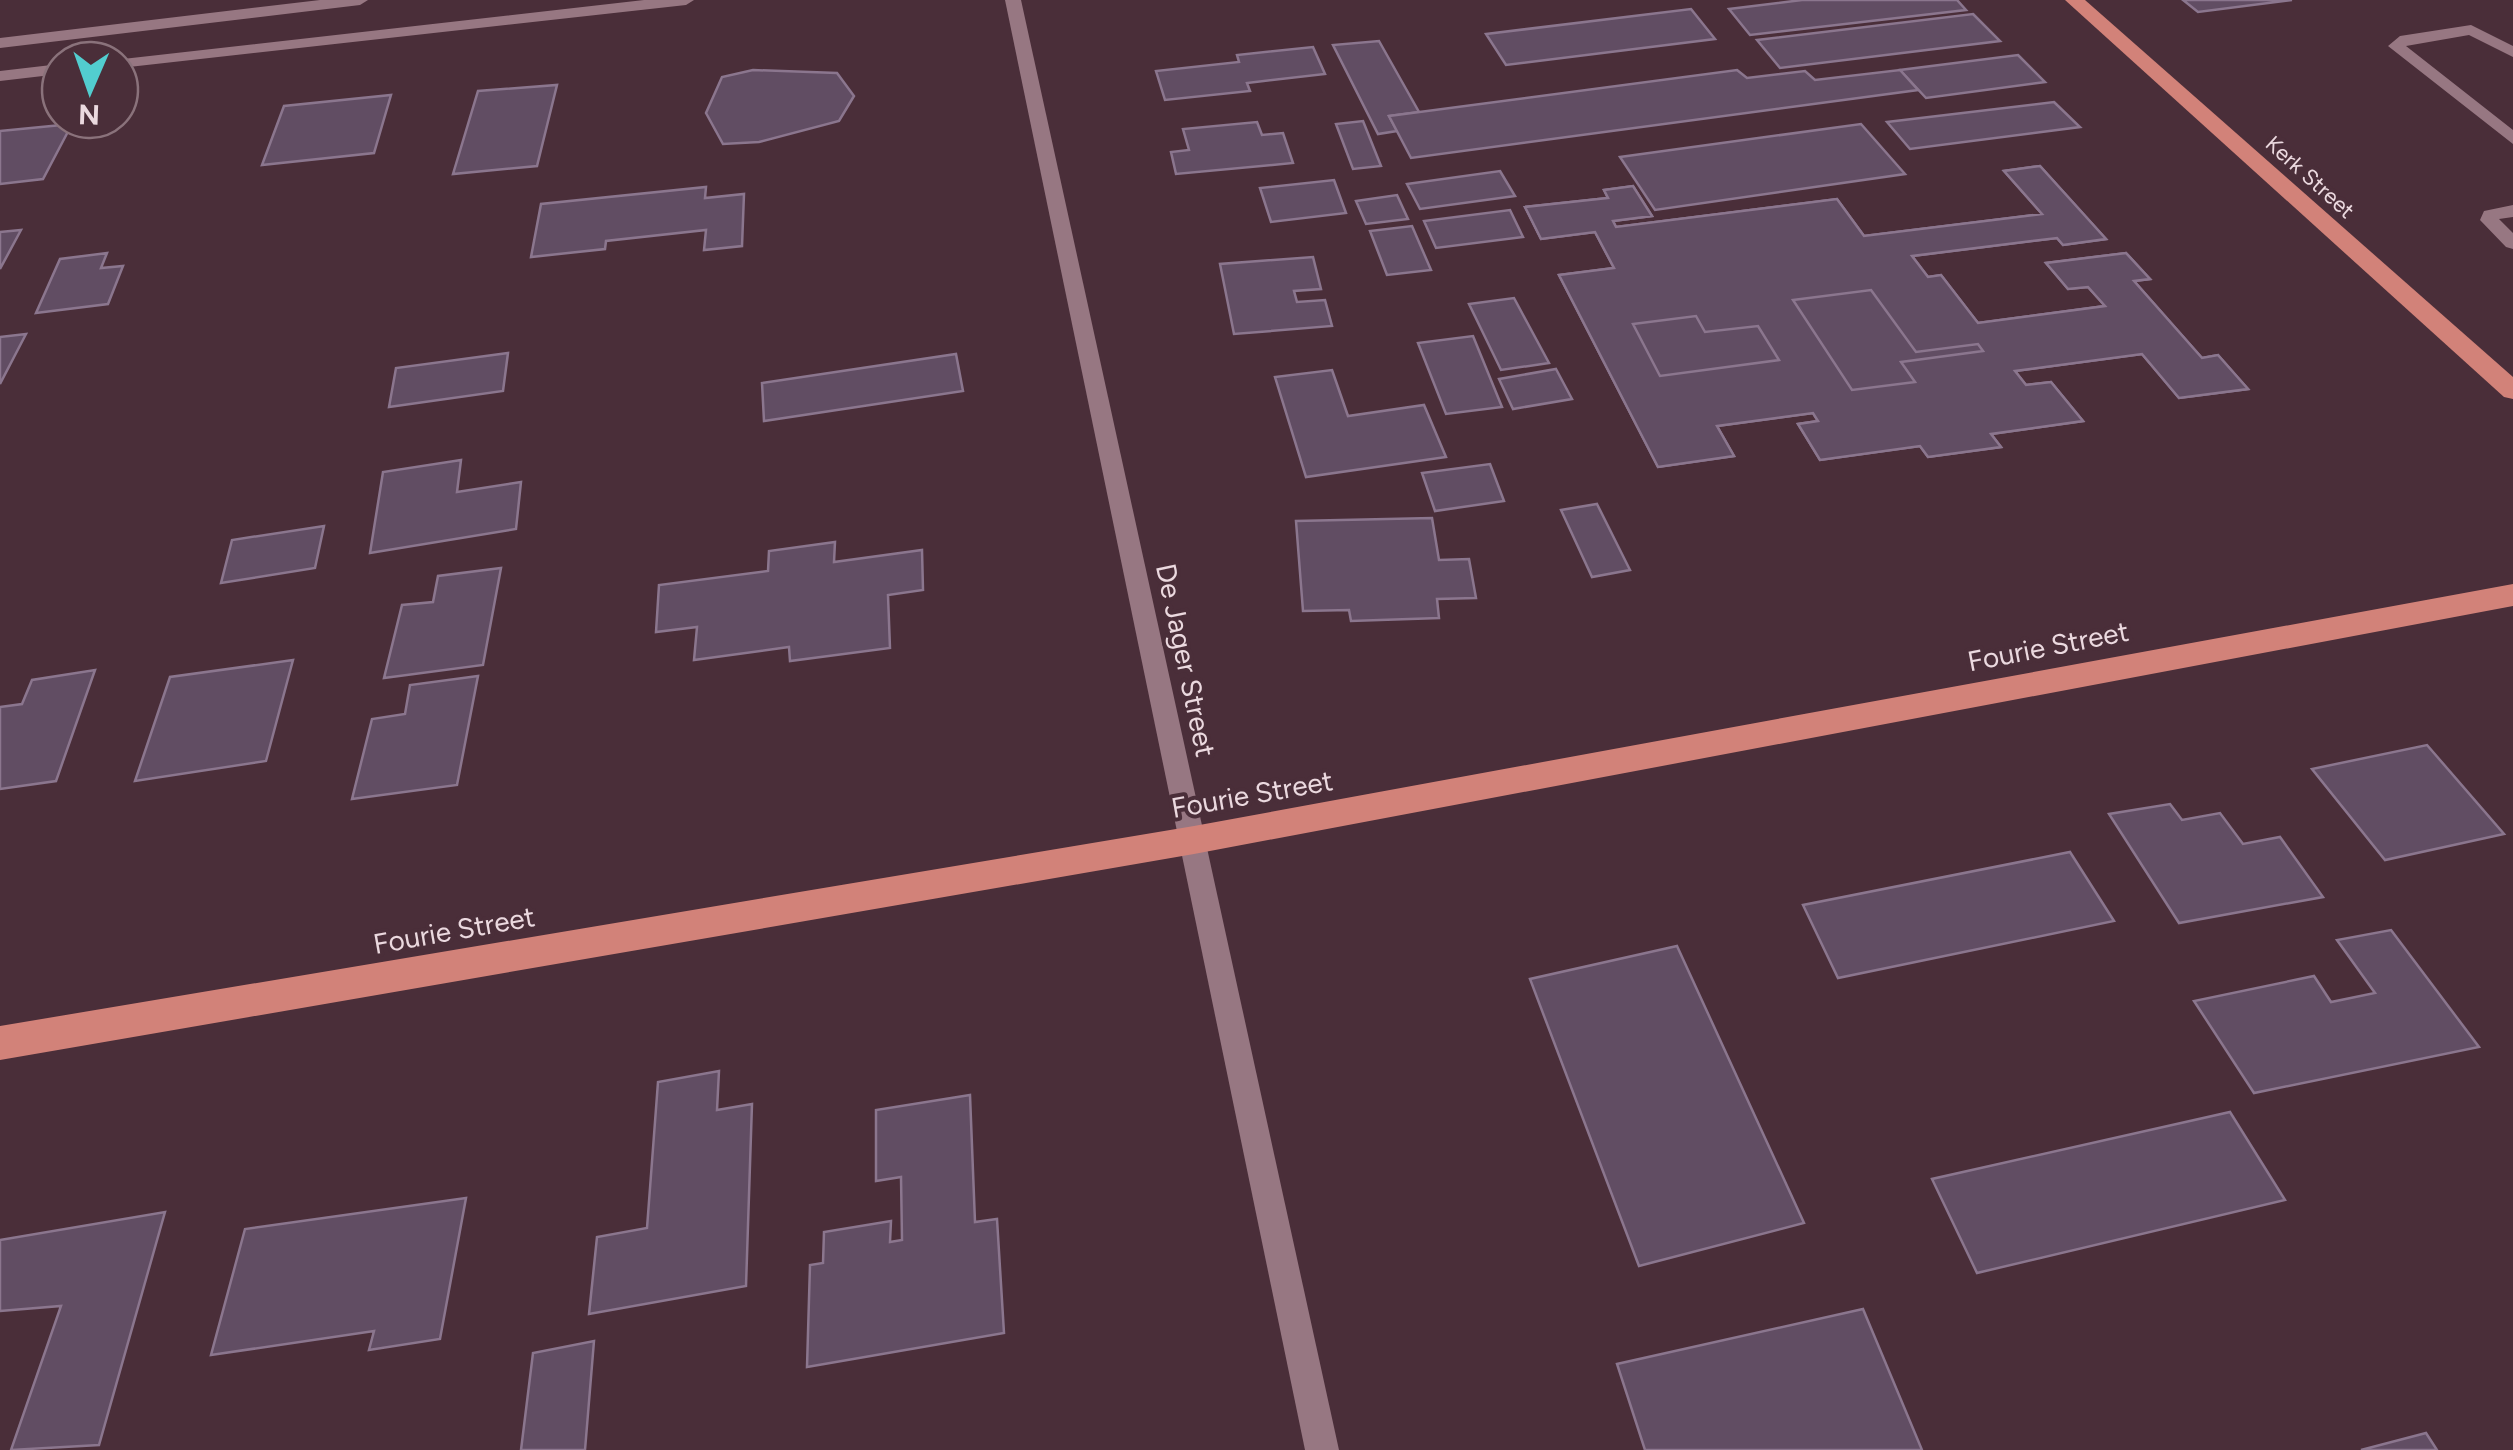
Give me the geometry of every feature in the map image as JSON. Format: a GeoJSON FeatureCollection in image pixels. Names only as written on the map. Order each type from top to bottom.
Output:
{"type":"FeatureCollection","features":[{"type":"Feature","properties":{"kind":"highway","name":"Kerk Street"},"geometry":{"type":"LineString","coordinates":[[2074,0],[2513,391]]}},
{"type":"Feature","properties":{"kind":"highway","name":"Fourie Street"},"geometry":{"type":"LineString","coordinates":[[0,1043],[1194,840],[2513,595]]}},
{"type":"Feature","properties":{"kind":"street"},"geometry":{"type":"LineString","coordinates":[[0,43],[360,0]]}},
{"type":"Feature","properties":{"kind":"street"},"geometry":{"type":"LineString","coordinates":[[140,61],[686,0]]}},
{"type":"Feature","properties":{"kind":"street","name":"De Jager Street"},"geometry":{"type":"LineString","coordinates":[[1012,0],[1322,1450]]}},
{"type":"Feature","properties":{"kind":"street"},"geometry":{"type":"LineString","coordinates":[[2513,52],[2482,33],[2466,30],[2406,39],[2396,46],[2513,138]]}},
{"type":"Feature","properties":{"kind":"street"},"geometry":{"type":"LineString","coordinates":[[0,76],[40,71]]}},
{"type":"Feature","properties":{"kind":"street"},"geometry":{"type":"LineString","coordinates":[[2513,211],[2492,214],[2489,220],[2513,243]]}},
{"type":"Feature","properties":{"kind":"building"},"geometry":{"type":"Polygon","coordinates":[[[1802,0],[1957,0],[1966,10],[1750,35],[1729,9],[1802,0]]]}},
{"type":"Feature","properties":{"kind":"building"},"geometry":{"type":"Polygon","coordinates":[[[2183,0],[2292,0],[2198,12],[2183,0]]]}},
{"type":"Feature","properties":{"kind":"building"},"geometry":{"type":"Polygon","coordinates":[[[1691,9],[1715,39],[1506,65],[1486,34],[1691,9]]]}},
{"type":"Feature","properties":{"kind":"building"},"geometry":{"type":"Polygon","coordinates":[[[1973,14],[2000,41],[1780,68],[1757,40],[1973,14]]]}},
{"type":"Feature","properties":{"kind":"building"},"geometry":{"type":"Polygon","coordinates":[[[1379,41],[1419,112],[1389,116],[1397,131],[1378,134],[1333,45],[1379,41]]]}},
{"type":"Feature","properties":{"kind":"building"},"geometry":{"type":"Polygon","coordinates":[[[1313,47],[1325,74],[1247,83],[1250,91],[1165,100],[1156,71],[1239,62],[1237,55],[1313,47]]]}},
{"type":"Feature","properties":{"kind":"building"},"geometry":{"type":"Polygon","coordinates":[[[2018,55],[2045,82],[1926,98],[1900,70],[2018,55]]]}},
{"type":"Feature","properties":{"kind":"building"},"geometry":{"type":"Polygon","coordinates":[[[753,70],[837,73],[854,96],[839,121],[759,142],[723,144],[706,113],[722,77],[753,70]]]}},
{"type":"Feature","properties":{"kind":"building"},"geometry":{"type":"Polygon","coordinates":[[[1737,70],[1747,78],[1805,71],[1815,80],[1900,70],[1918,90],[1411,158],[1389,116],[1737,70]]]}},
{"type":"Feature","properties":{"kind":"building"},"geometry":{"type":"Polygon","coordinates":[[[557,85],[537,166],[453,174],[478,91],[557,85]]]}},
{"type":"Feature","properties":{"kind":"building"},"geometry":{"type":"Polygon","coordinates":[[[391,95],[374,153],[262,165],[284,106],[391,95]]]}},
{"type":"Feature","properties":{"kind":"building"},"geometry":{"type":"Polygon","coordinates":[[[2054,102],[2080,127],[1910,149],[1887,122],[2054,102]]]}},
{"type":"Feature","properties":{"kind":"building"},"geometry":{"type":"Polygon","coordinates":[[[1363,121],[1381,166],[1353,169],[1336,124],[1363,121]]]}},
{"type":"Feature","properties":{"kind":"building"},"geometry":{"type":"Polygon","coordinates":[[[1257,122],[1262,135],[1283,133],[1293,163],[1176,174],[1171,152],[1189,150],[1183,129],[1257,122]]]}},
{"type":"Feature","properties":{"kind":"building"},"geometry":{"type":"Polygon","coordinates":[[[1861,124],[1905,174],[1655,210],[1620,157],[1861,124]]]}},
{"type":"Feature","properties":{"kind":"building"},"geometry":{"type":"Polygon","coordinates":[[[40,127],[40,140],[64,140],[43,179],[0,184],[0,131],[40,127]]]}},
{"type":"Feature","properties":{"kind":"building"},"geometry":{"type":"Polygon","coordinates":[[[2040,166],[2106,239],[2063,245],[2057,238],[1912,256],[1928,277],[1941,275],[1978,323],[2105,306],[2088,287],[2068,289],[2046,263],[2126,253],[2150,279],[2134,281],[2202,358],[2218,355],[2248,389],[2179,398],[2142,354],[2015,371],[2026,385],[2051,382],[2083,421],[1991,434],[2001,447],[1928,457],[1920,446],[1820,460],[1798,424],[1818,421],[1813,413],[1717,426],[1734,456],[1658,467],[1559,275],[1614,268],[1595,232],[1541,239],[1525,207],[1608,198],[1604,190],[1633,186],[1652,216],[1613,221],[1616,227],[1837,199],[1864,236],[2042,214],[2004,171],[2040,166]],[[1871,290],[1793,300],[1852,390],[1915,382],[1901,362],[1983,351],[1978,344],[1916,352],[1871,290]],[[1696,316],[1633,324],[1660,376],[1779,360],[1758,326],[1705,332],[1696,316]]]}},
{"type":"Feature","properties":{"kind":"building"},"geometry":{"type":"Polygon","coordinates":[[[2040,166],[2106,239],[2063,245],[2057,238],[1912,256],[1928,277],[1941,275],[1978,323],[2105,306],[2088,287],[2068,289],[2046,263],[2126,253],[2150,279],[2134,281],[2202,358],[2218,355],[2248,389],[2179,398],[2142,354],[2015,371],[2026,385],[2051,382],[2083,421],[1991,434],[2001,447],[1928,457],[1920,446],[1820,460],[1798,424],[1818,421],[1813,413],[1717,426],[1734,456],[1658,467],[1559,275],[1614,268],[1595,232],[1541,239],[1525,207],[1608,198],[1604,190],[1633,186],[1652,216],[1613,221],[1616,227],[1837,199],[1864,236],[2042,214],[2004,171],[2040,166]]]}},
{"type":"Feature","properties":{"kind":"building"},"geometry":{"type":"Polygon","coordinates":[[[1500,171],[1515,196],[1420,209],[1407,184],[1500,171]]]}},
{"type":"Feature","properties":{"kind":"building"},"geometry":{"type":"Polygon","coordinates":[[[1334,180],[1346,213],[1271,222],[1260,188],[1334,180]]]}},
{"type":"Feature","properties":{"kind":"building"},"geometry":{"type":"Polygon","coordinates":[[[706,187],[705,198],[744,194],[742,246],[704,250],[706,230],[606,241],[605,249],[531,257],[541,204],[706,187]]]}},
{"type":"Feature","properties":{"kind":"building"},"geometry":{"type":"Polygon","coordinates":[[[1397,195],[1408,219],[1366,224],[1356,201],[1397,195]]]}},
{"type":"Feature","properties":{"kind":"building"},"geometry":{"type":"Polygon","coordinates":[[[1510,210],[1523,237],[1436,248],[1424,221],[1510,210]]]}},
{"type":"Feature","properties":{"kind":"building"},"geometry":{"type":"Polygon","coordinates":[[[1412,226],[1431,270],[1387,275],[1370,231],[1412,226]]]}},
{"type":"Feature","properties":{"kind":"building"},"geometry":{"type":"Polygon","coordinates":[[[21,230],[0,269],[0,232],[21,230]]]}},
{"type":"Feature","properties":{"kind":"building"},"geometry":{"type":"Polygon","coordinates":[[[107,253],[101,268],[123,266],[108,304],[36,313],[60,259],[107,253]]]}},
{"type":"Feature","properties":{"kind":"building"},"geometry":{"type":"Polygon","coordinates":[[[1313,257],[1321,289],[1294,291],[1297,302],[1325,300],[1332,326],[1234,334],[1220,264],[1313,257]]]}},
{"type":"Feature","properties":{"kind":"building"},"geometry":{"type":"Polygon","coordinates":[[[1871,290],[1916,352],[1978,344],[1983,351],[1901,362],[1915,382],[1852,390],[1793,300],[1871,290]]]}},
{"type":"Feature","properties":{"kind":"building"},"geometry":{"type":"Polygon","coordinates":[[[1514,298],[1549,363],[1501,370],[1469,304],[1514,298]]]}},
{"type":"Feature","properties":{"kind":"building"},"geometry":{"type":"Polygon","coordinates":[[[1696,316],[1705,332],[1758,326],[1779,360],[1660,376],[1633,324],[1696,316]]]}},
{"type":"Feature","properties":{"kind":"building"},"geometry":{"type":"Polygon","coordinates":[[[26,334],[0,384],[0,337],[26,334]]]}},
{"type":"Feature","properties":{"kind":"building"},"geometry":{"type":"Polygon","coordinates":[[[1473,336],[1502,407],[1446,414],[1418,343],[1473,336]]]}},
{"type":"Feature","properties":{"kind":"building"},"geometry":{"type":"Polygon","coordinates":[[[508,353],[503,391],[389,407],[396,368],[508,353]]]}},
{"type":"Feature","properties":{"kind":"building"},"geometry":{"type":"Polygon","coordinates":[[[956,354],[963,391],[764,421],[762,383],[956,354]]]}},
{"type":"Feature","properties":{"kind":"building"},"geometry":{"type":"Polygon","coordinates":[[[1556,369],[1572,399],[1513,409],[1499,379],[1556,369]]]}},
{"type":"Feature","properties":{"kind":"building"},"geometry":{"type":"Polygon","coordinates":[[[1332,370],[1348,416],[1424,405],[1446,457],[1306,477],[1275,377],[1332,370]]]}},
{"type":"Feature","properties":{"kind":"building"},"geometry":{"type":"Polygon","coordinates":[[[461,460],[457,492],[521,482],[516,529],[370,553],[383,472],[461,460]]]}},
{"type":"Feature","properties":{"kind":"building"},"geometry":{"type":"Polygon","coordinates":[[[1490,464],[1504,501],[1435,511],[1422,473],[1490,464]]]}},
{"type":"Feature","properties":{"kind":"building"},"geometry":{"type":"Polygon","coordinates":[[[1597,504],[1630,570],[1592,577],[1561,510],[1597,504]]]}},
{"type":"Feature","properties":{"kind":"building"},"geometry":{"type":"Polygon","coordinates":[[[1432,518],[1439,560],[1469,559],[1476,598],[1437,599],[1439,618],[1351,621],[1349,610],[1303,611],[1296,521],[1432,518]]]}},
{"type":"Feature","properties":{"kind":"building"},"geometry":{"type":"Polygon","coordinates":[[[324,526],[315,568],[221,583],[232,540],[324,526]]]}},
{"type":"Feature","properties":{"kind":"building"},"geometry":{"type":"Polygon","coordinates":[[[835,542],[834,562],[922,550],[923,590],[888,595],[890,648],[790,661],[789,647],[694,660],[697,627],[656,632],[659,585],[768,571],[769,551],[835,542]]]}},
{"type":"Feature","properties":{"kind":"building"},"geometry":{"type":"Polygon","coordinates":[[[501,568],[483,665],[384,678],[402,605],[433,602],[438,576],[501,568]]]}},
{"type":"Feature","properties":{"kind":"building"},"geometry":{"type":"Polygon","coordinates":[[[293,660],[266,761],[135,781],[170,677],[293,660]]]}},
{"type":"Feature","properties":{"kind":"building"},"geometry":{"type":"Polygon","coordinates":[[[95,670],[56,781],[0,789],[0,707],[22,704],[32,680],[95,670]]]}},
{"type":"Feature","properties":{"kind":"building"},"geometry":{"type":"Polygon","coordinates":[[[478,676],[457,785],[352,799],[372,719],[405,714],[410,685],[478,676]]]}},
{"type":"Feature","properties":{"kind":"building"},"geometry":{"type":"Polygon","coordinates":[[[2427,745],[2504,834],[2385,860],[2312,769],[2427,745]]]}},
{"type":"Feature","properties":{"kind":"building"},"geometry":{"type":"Polygon","coordinates":[[[2170,804],[2182,820],[2220,813],[2243,844],[2280,837],[2323,897],[2179,923],[2109,814],[2170,804]]]}},
{"type":"Feature","properties":{"kind":"building"},"geometry":{"type":"Polygon","coordinates":[[[2070,852],[2114,921],[1838,978],[1803,905],[2070,852]]]}},
{"type":"Feature","properties":{"kind":"building"},"geometry":{"type":"Polygon","coordinates":[[[2391,930],[2479,1047],[2254,1093],[2194,1001],[2314,976],[2331,1002],[2375,993],[2337,940],[2391,930]]]}},
{"type":"Feature","properties":{"kind":"building"},"geometry":{"type":"Polygon","coordinates":[[[1677,946],[1804,1223],[1639,1266],[1530,979],[1677,946]]]}},
{"type":"Feature","properties":{"kind":"building"},"geometry":{"type":"Polygon","coordinates":[[[719,1071],[717,1110],[752,1104],[746,1286],[589,1314],[597,1237],[647,1228],[658,1082],[719,1071]]]}},
{"type":"Feature","properties":{"kind":"building"},"geometry":{"type":"Polygon","coordinates":[[[970,1095],[975,1222],[997,1219],[1004,1333],[807,1367],[810,1265],[823,1263],[824,1232],[891,1221],[890,1242],[902,1240],[901,1177],[876,1181],[876,1110],[970,1095]]]}},
{"type":"Feature","properties":{"kind":"building"},"geometry":{"type":"Polygon","coordinates":[[[2230,1112],[2285,1200],[1977,1273],[1932,1179],[2230,1112]]]}},
{"type":"Feature","properties":{"kind":"building"},"geometry":{"type":"Polygon","coordinates":[[[466,1198],[440,1339],[369,1350],[374,1331],[211,1355],[245,1229],[466,1198]]]}},
{"type":"Feature","properties":{"kind":"building"},"geometry":{"type":"Polygon","coordinates":[[[165,1212],[99,1445],[11,1450],[61,1306],[0,1311],[0,1240],[165,1212]]]}},
{"type":"Feature","properties":{"kind":"building"},"geometry":{"type":"Polygon","coordinates":[[[1863,1309],[1922,1450],[1645,1450],[1617,1364],[1863,1309]]]}},
{"type":"Feature","properties":{"kind":"building"},"geometry":{"type":"Polygon","coordinates":[[[594,1341],[585,1450],[521,1450],[533,1353],[594,1341]]]}},
{"type":"Feature","properties":{"kind":"building"},"geometry":{"type":"Polygon","coordinates":[[[2426,1433],[2437,1450],[2361,1450],[2426,1433]]]}}]}
